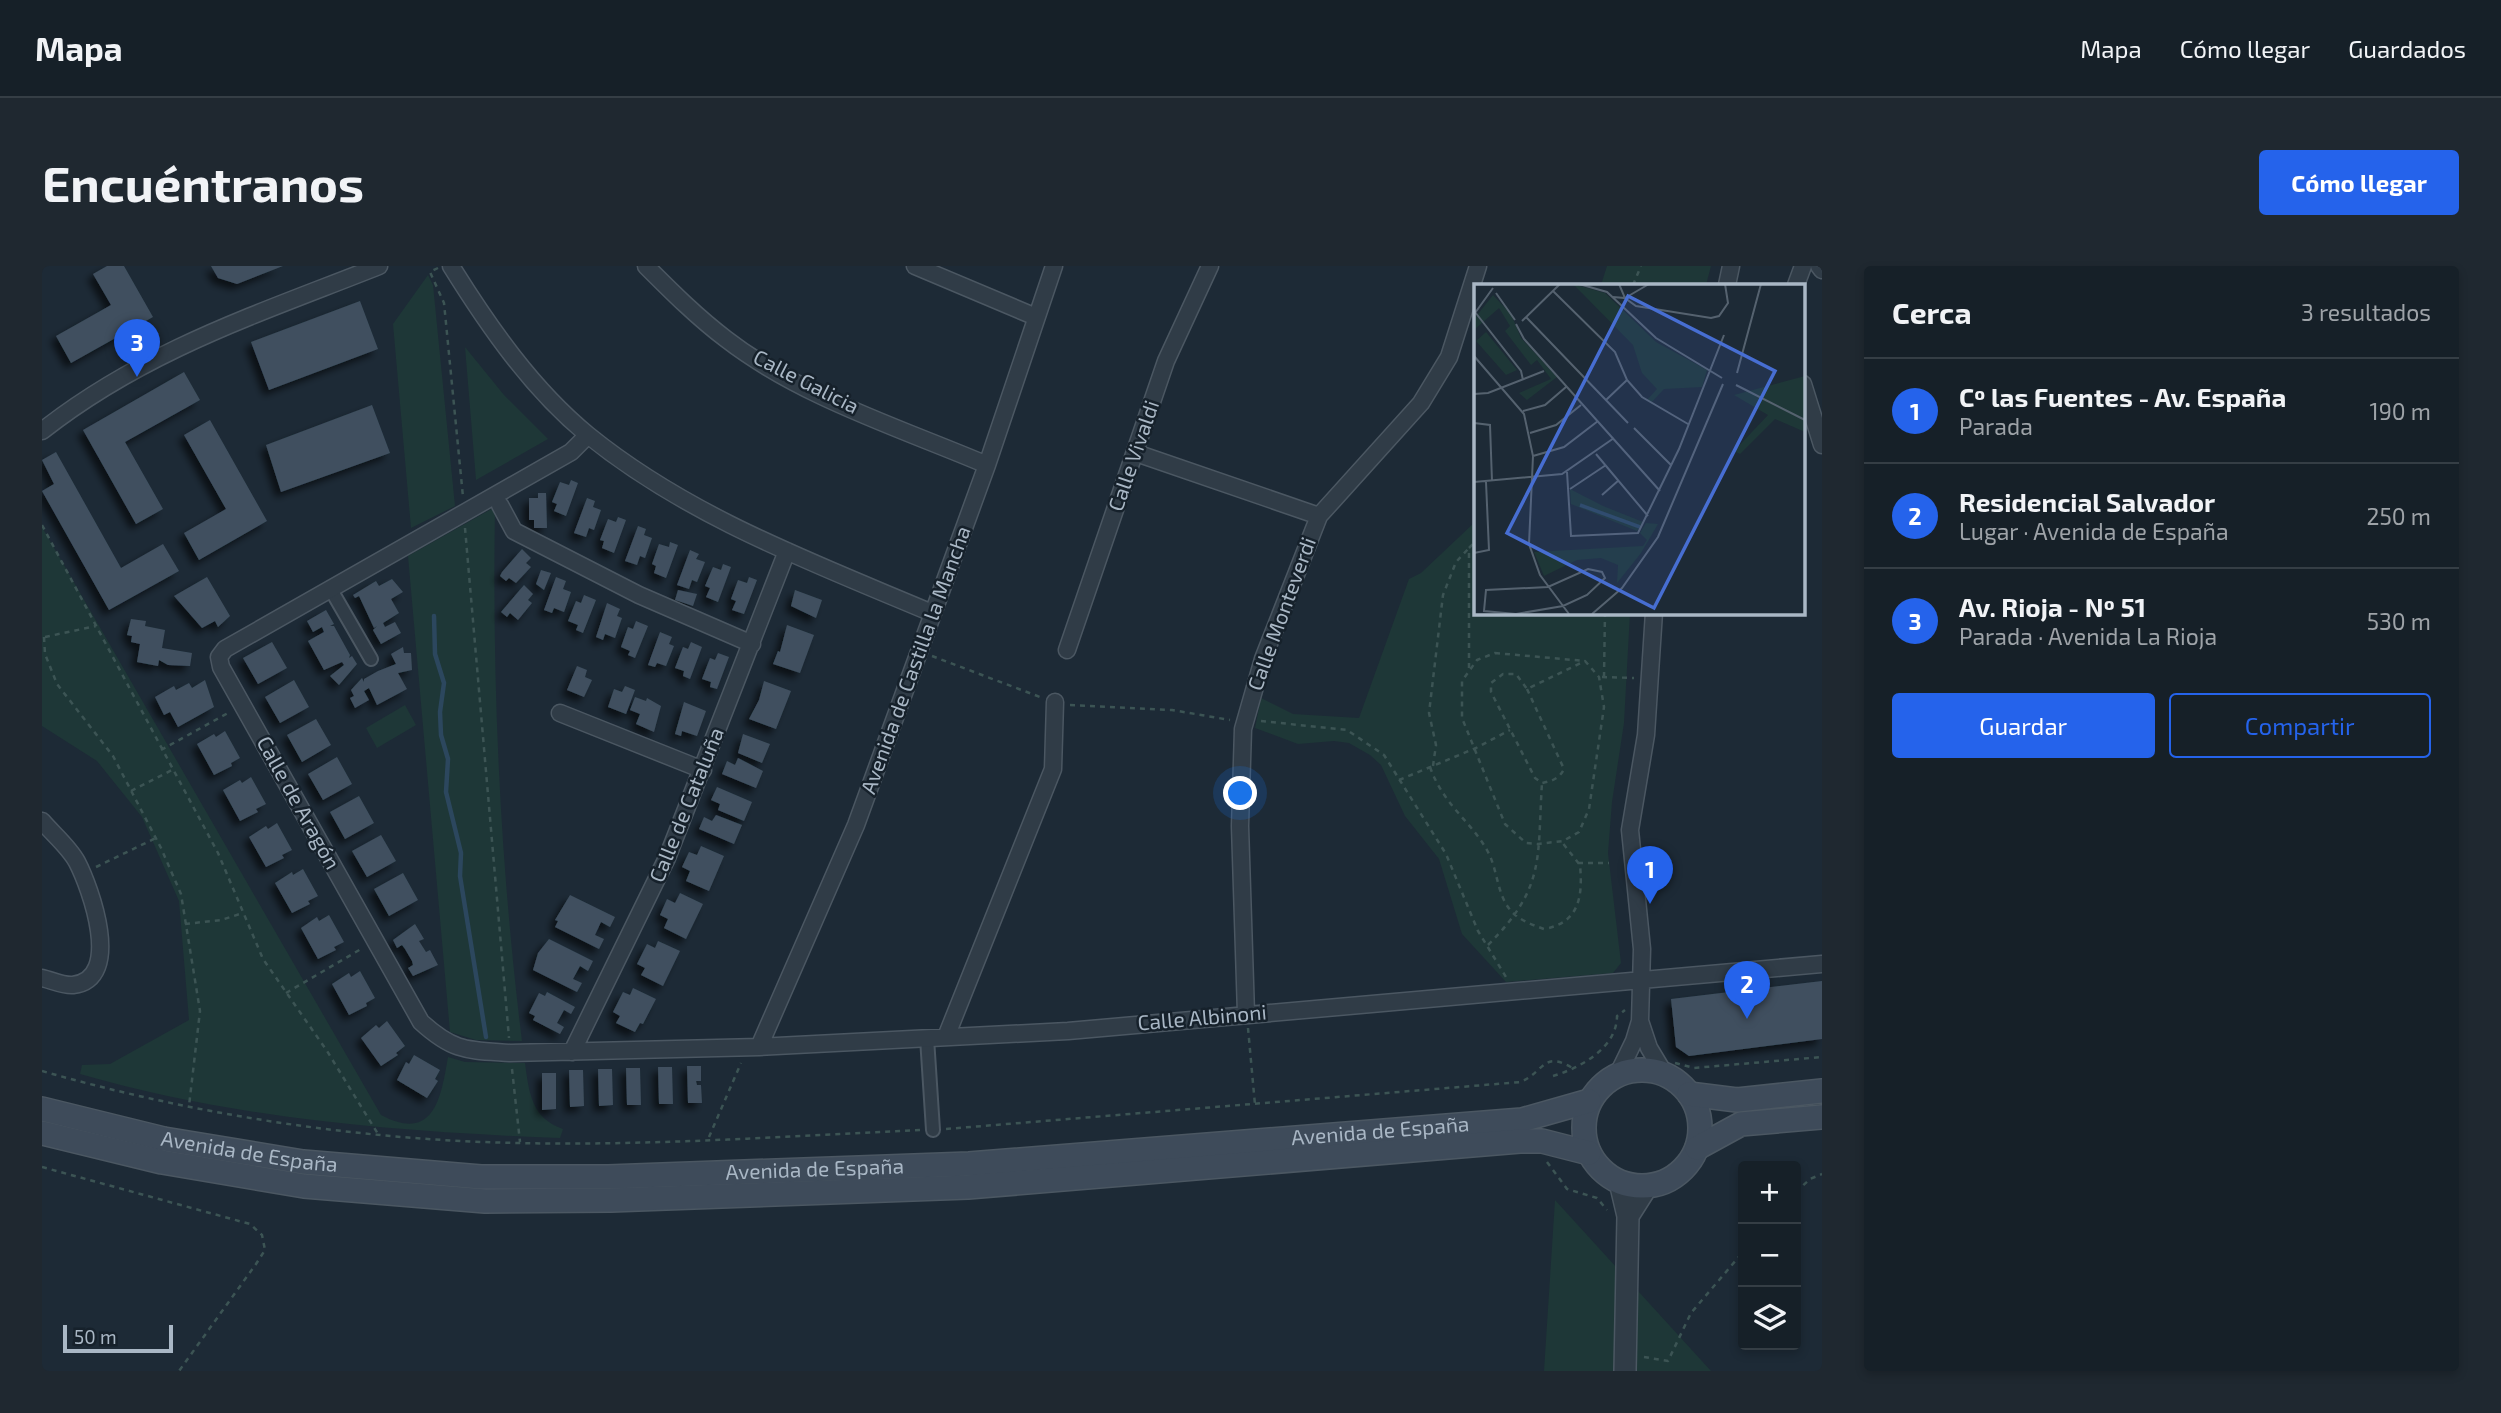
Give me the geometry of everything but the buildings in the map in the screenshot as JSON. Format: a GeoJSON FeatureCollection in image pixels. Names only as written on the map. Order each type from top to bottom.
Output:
{"type":"FeatureCollection","features":[{"type":"Feature","properties":{"kind":"main road"},"geometry":{"type":"LineString","coordinates":[[1668,1068],[1698,1110],[1700,1129],[1697,1148],[1691,1160],[1672,1178],[1647,1186],[1620,1182],[1607,1175],[1589,1153],[1583,1127],[1589,1101],[1606,1081],[1618,1074],[1668,1068]]}},
{"type":"Feature","properties":{"kind":"main road"},"geometry":{"type":"LineString","coordinates":[[1689,1094],[1738,1100],[1822,1091]]}},
{"type":"Feature","properties":{"kind":"main road","name":"Avenida de España"},"geometry":{"type":"LineString","coordinates":[[42,1109],[164,1139],[349,1168],[481,1177],[608,1177],[969,1164],[1522,1120],[1589,1101]]}},
{"type":"Feature","properties":{"kind":"main road"},"geometry":{"type":"LineString","coordinates":[[1697,1148],[1741,1124],[1822,1117]]}},
{"type":"Feature","properties":{"kind":"main road","name":"Avenida de España"},"geometry":{"type":"LineString","coordinates":[[42,1133],[162,1162],[304,1186],[485,1201],[611,1200],[968,1187],[1520,1141],[1542,1141],[1589,1153]]}},
{"type":"Feature","properties":{"kind":"street"},"geometry":{"type":"LineString","coordinates":[[42,431],[118,378],[178,345],[379,266]]}},
{"type":"Feature","properties":{"kind":"street"},"geometry":{"type":"LineString","coordinates":[[451,266],[495,335],[525,371],[588,435],[650,479],[713,516],[932,613]]}},
{"type":"Feature","properties":{"kind":"street","name":"Calle Galicia"},"geometry":{"type":"LineString","coordinates":[[646,266],[679,299],[727,340],[782,374],[987,465]]}},
{"type":"Feature","properties":{"kind":"street"},"geometry":{"type":"LineString","coordinates":[[915,266],[1036,317]]}},
{"type":"Feature","properties":{"kind":"street","name":"Avenida de Castilla la Mancha"},"geometry":{"type":"LineString","coordinates":[[754,1047],[856,825],[987,465],[1054,266]]}},
{"type":"Feature","properties":{"kind":"street","name":"Calle Vivaldi"},"geometry":{"type":"LineString","coordinates":[[1067,650],[1166,360],[1210,266]]}},
{"type":"Feature","properties":{"kind":"street","name":"Calle Monteverdi"},"geometry":{"type":"LineString","coordinates":[[1247,1014],[1240,826],[1243,729],[1263,659],[1319,516],[1421,403],[1450,357],[1478,266]]}},
{"type":"Feature","properties":{"kind":"street"},"geometry":{"type":"LineString","coordinates":[[1727,284],[1731,266]]}},
{"type":"Feature","properties":{"kind":"street"},"geometry":{"type":"LineString","coordinates":[[1796,284],[1803,266]]}},
{"type":"Feature","properties":{"kind":"street"},"geometry":{"type":"LineString","coordinates":[[1804,387],[1822,445]]}},
{"type":"Feature","properties":{"kind":"street","name":"Calle de Aragón"},"geometry":{"type":"LineString","coordinates":[[588,435],[570,452],[225,649],[219,657],[221,667],[421,1022],[443,1042],[471,1051],[510,1053],[754,1047]]}},
{"type":"Feature","properties":{"kind":"street"},"geometry":{"type":"LineString","coordinates":[[1136,453],[1319,516]]}},
{"type":"Feature","properties":{"kind":"street"},"geometry":{"type":"LineString","coordinates":[[500,505],[514,531],[639,595],[752,644]]}},
{"type":"Feature","properties":{"kind":"street","name":"Calle de Cataluña"},"geometry":{"type":"LineString","coordinates":[[572,1052],[667,858],[787,551]]}},
{"type":"Feature","properties":{"kind":"street"},"geometry":{"type":"LineString","coordinates":[[330,588],[371,659]]}},
{"type":"Feature","properties":{"kind":"street"},"geometry":{"type":"LineString","coordinates":[[1618,1074],[1634,1041],[1643,980],[1630,830],[1646,735],[1654,614]]}},
{"type":"Feature","properties":{"kind":"street"},"geometry":{"type":"LineString","coordinates":[[946,1037],[1053,769],[1055,702]]}},
{"type":"Feature","properties":{"kind":"street"},"geometry":{"type":"LineString","coordinates":[[561,713],[703,770]]}},
{"type":"Feature","properties":{"kind":"street"},"geometry":{"type":"LineString","coordinates":[[42,821],[75,859],[82,873],[92,895],[101,950],[98,967],[85,981],[72,985],[42,978]]}},
{"type":"Feature","properties":{"kind":"street","name":"Calle Albinoni"},"geometry":{"type":"LineString","coordinates":[[754,1047],[1068,1031],[1822,964]]}},
{"type":"Feature","properties":{"kind":"street"},"geometry":{"type":"LineString","coordinates":[[1640,1014],[1649,1048],[1668,1068]]}},
{"type":"Feature","properties":{"kind":"street"},"geometry":{"type":"LineString","coordinates":[[927,1038],[933,1130]]}},
{"type":"Feature","properties":{"kind":"street"},"geometry":{"type":"LineString","coordinates":[[1620,1182],[1628,1216],[1631,1363]]}},
{"type":"Feature","properties":{"kind":"street"},"geometry":{"type":"LineString","coordinates":[[1628,1216],[1647,1186]]}},
{"type":"Feature","properties":{"kind":"path"},"geometry":{"type":"LineString","coordinates":[[441,266],[430,272],[444,303],[520,1143]]}},
{"type":"Feature","properties":{"kind":"path"},"geometry":{"type":"LineString","coordinates":[[1633,284],[1641,266]]}},
{"type":"Feature","properties":{"kind":"path"},"geometry":{"type":"LineString","coordinates":[[42,526],[218,853],[263,959],[327,1051],[378,1134]]}},
{"type":"Feature","properties":{"kind":"path"},"geometry":{"type":"LineString","coordinates":[[1474,542],[1456,562],[1443,595],[1429,713],[1436,745],[1432,766],[1436,784],[1490,855],[1506,905],[1516,916],[1544,929],[1564,923],[1573,915],[1581,891],[1578,863],[1561,841]]}},
{"type":"Feature","properties":{"kind":"path"},"geometry":{"type":"LineString","coordinates":[[1469,548],[1469,670]]}},
{"type":"Feature","properties":{"kind":"path"},"geometry":{"type":"LineString","coordinates":[[1605,614],[1601,677],[1604,707],[1589,809],[1579,832],[1561,841],[1526,843],[1506,824],[1462,718],[1462,681],[1469,670],[1477,660],[1495,653],[1585,661],[1601,677],[1639,678]]}},
{"type":"Feature","properties":{"kind":"path"},"geometry":{"type":"LineString","coordinates":[[96,626],[43,637],[45,653],[57,684],[113,756],[177,882],[200,1011],[189,1106]]}},
{"type":"Feature","properties":{"kind":"path"},"geometry":{"type":"LineString","coordinates":[[919,651],[1055,702],[1172,710],[1234,720]]}},
{"type":"Feature","properties":{"kind":"path"},"geometry":{"type":"LineString","coordinates":[[1527,689],[1585,661]]}},
{"type":"Feature","properties":{"kind":"path"},"geometry":{"type":"LineString","coordinates":[[1510,673],[1516,674],[1527,689],[1564,769],[1556,779],[1542,783],[1535,778],[1491,692],[1490,683],[1510,673]]}},
{"type":"Feature","properties":{"kind":"path"},"geometry":{"type":"LineString","coordinates":[[161,750],[243,705]]}},
{"type":"Feature","properties":{"kind":"path"},"geometry":{"type":"LineString","coordinates":[[1256,720],[1348,730],[1384,755],[1446,855],[1466,906],[1515,991]]}},
{"type":"Feature","properties":{"kind":"path"},"geometry":{"type":"LineString","coordinates":[[1399,780],[1476,748],[1510,730]]}},
{"type":"Feature","properties":{"kind":"path"},"geometry":{"type":"LineString","coordinates":[[131,791],[172,770]]}},
{"type":"Feature","properties":{"kind":"path"},"geometry":{"type":"LineString","coordinates":[[1487,946],[1516,916],[1532,890],[1542,783]]}},
{"type":"Feature","properties":{"kind":"path"},"geometry":{"type":"LineString","coordinates":[[82,873],[156,838]]}},
{"type":"Feature","properties":{"kind":"path"},"geometry":{"type":"LineString","coordinates":[[1578,863],[1609,863]]}},
{"type":"Feature","properties":{"kind":"path"},"geometry":{"type":"LineString","coordinates":[[185,924],[205,923],[244,913]]}},
{"type":"Feature","properties":{"kind":"path"},"geometry":{"type":"LineString","coordinates":[[286,993],[375,941]]}},
{"type":"Feature","properties":{"kind":"path"},"geometry":{"type":"LineString","coordinates":[[1553,1076],[1574,1069],[1609,1041],[1620,1010],[1640,1014]]}},
{"type":"Feature","properties":{"kind":"path"},"geometry":{"type":"LineString","coordinates":[[1247,1014],[1255,1105]]}},
{"type":"Feature","properties":{"kind":"path"},"geometry":{"type":"LineString","coordinates":[[708,1139],[754,1047]]}},
{"type":"Feature","properties":{"kind":"path"},"geometry":{"type":"LineString","coordinates":[[1668,1068],[1822,1057]]}},
{"type":"Feature","properties":{"kind":"path"},"geometry":{"type":"LineString","coordinates":[[42,1071],[119,1093],[269,1121],[378,1134],[520,1143],[933,1130],[1521,1082],[1549,1060],[1560,1060],[1574,1069]]}},
{"type":"Feature","properties":{"kind":"path"},"geometry":{"type":"LineString","coordinates":[[1545,1159],[1567,1189],[1597,1198],[1611,1213],[1628,1216]]}},
{"type":"Feature","properties":{"kind":"path"},"geometry":{"type":"LineString","coordinates":[[42,1167],[250,1224],[262,1235],[265,1250],[179,1371]]}},
{"type":"Feature","properties":{"kind":"path"},"geometry":{"type":"LineString","coordinates":[[1801,1187],[1810,1179],[1822,1174]]}},
{"type":"Feature","properties":{"kind":"path"},"geometry":{"type":"LineString","coordinates":[[1631,1363],[1668,1361],[1691,1313],[1738,1258]]}},
{"type":"Feature","properties":{"kind":"green space"},"geometry":{"type":"Polygon","coordinates":[[[1607,266],[1711,266],[1706,284],[1601,284],[1607,266]]]}},
{"type":"Feature","properties":{"kind":"green space"},"geometry":{"type":"Polygon","coordinates":[[[428,275],[433,285],[455,506],[411,528],[393,324],[428,275]]]}},
{"type":"Feature","properties":{"kind":"green space"},"geometry":{"type":"Polygon","coordinates":[[[465,347],[504,395],[548,439],[476,480],[465,347]]]}},
{"type":"Feature","properties":{"kind":"green space"},"geometry":{"type":"Polygon","coordinates":[[[495,507],[499,774],[508,908],[522,1041],[476,1040],[450,1032],[408,556],[495,507]]]}},
{"type":"Feature","properties":{"kind":"green space"},"geometry":{"type":"Polygon","coordinates":[[[1474,523],[1474,614],[1630,614],[1624,723],[1612,802],[1608,853],[1621,963],[1613,973],[1506,982],[1462,934],[1439,859],[1405,816],[1381,765],[1349,743],[1334,741],[1298,744],[1255,728],[1261,698],[1293,714],[1359,718],[1409,579],[1421,573],[1474,523]]]}},
{"type":"Feature","properties":{"kind":"green space"},"geometry":{"type":"Polygon","coordinates":[[[42,527],[381,1115],[413,1124],[424,1120],[438,1101],[448,1057],[465,1062],[525,1063],[534,1103],[544,1118],[563,1129],[560,1138],[439,1132],[318,1121],[198,1102],[80,1074],[82,1065],[110,1064],[189,1020],[179,901],[142,817],[97,761],[42,726],[42,527]]]}},
{"type":"Feature","properties":{"kind":"green space"},"geometry":{"type":"Polygon","coordinates":[[[405,705],[416,725],[377,748],[366,728],[405,705]]]}},
{"type":"Feature","properties":{"kind":"green space"},"geometry":{"type":"Polygon","coordinates":[[[1555,1200],[1711,1371],[1544,1371],[1555,1200]]]}},
{"type":"Feature","properties":{"kind":"waterway"},"geometry":{"type":"LineString","coordinates":[[434,616],[435,654],[444,683],[440,712],[441,735],[448,759],[446,792],[461,853],[460,876],[486,1037]]}},
{"type":"Feature","properties":{"kind":"place","name":"Av. Rioja - Nº 51"},"geometry":{"type":"Point","coordinates":[137,377]}},
{"type":"Feature","properties":{"kind":"place","name":"Cº las Fuentes - Av. España"},"geometry":{"type":"Point","coordinates":[1650,904]}},
{"type":"Feature","properties":{"kind":"place","name":"Residencial Salvador"},"geometry":{"type":"Point","coordinates":[1747,1019]}}]}
